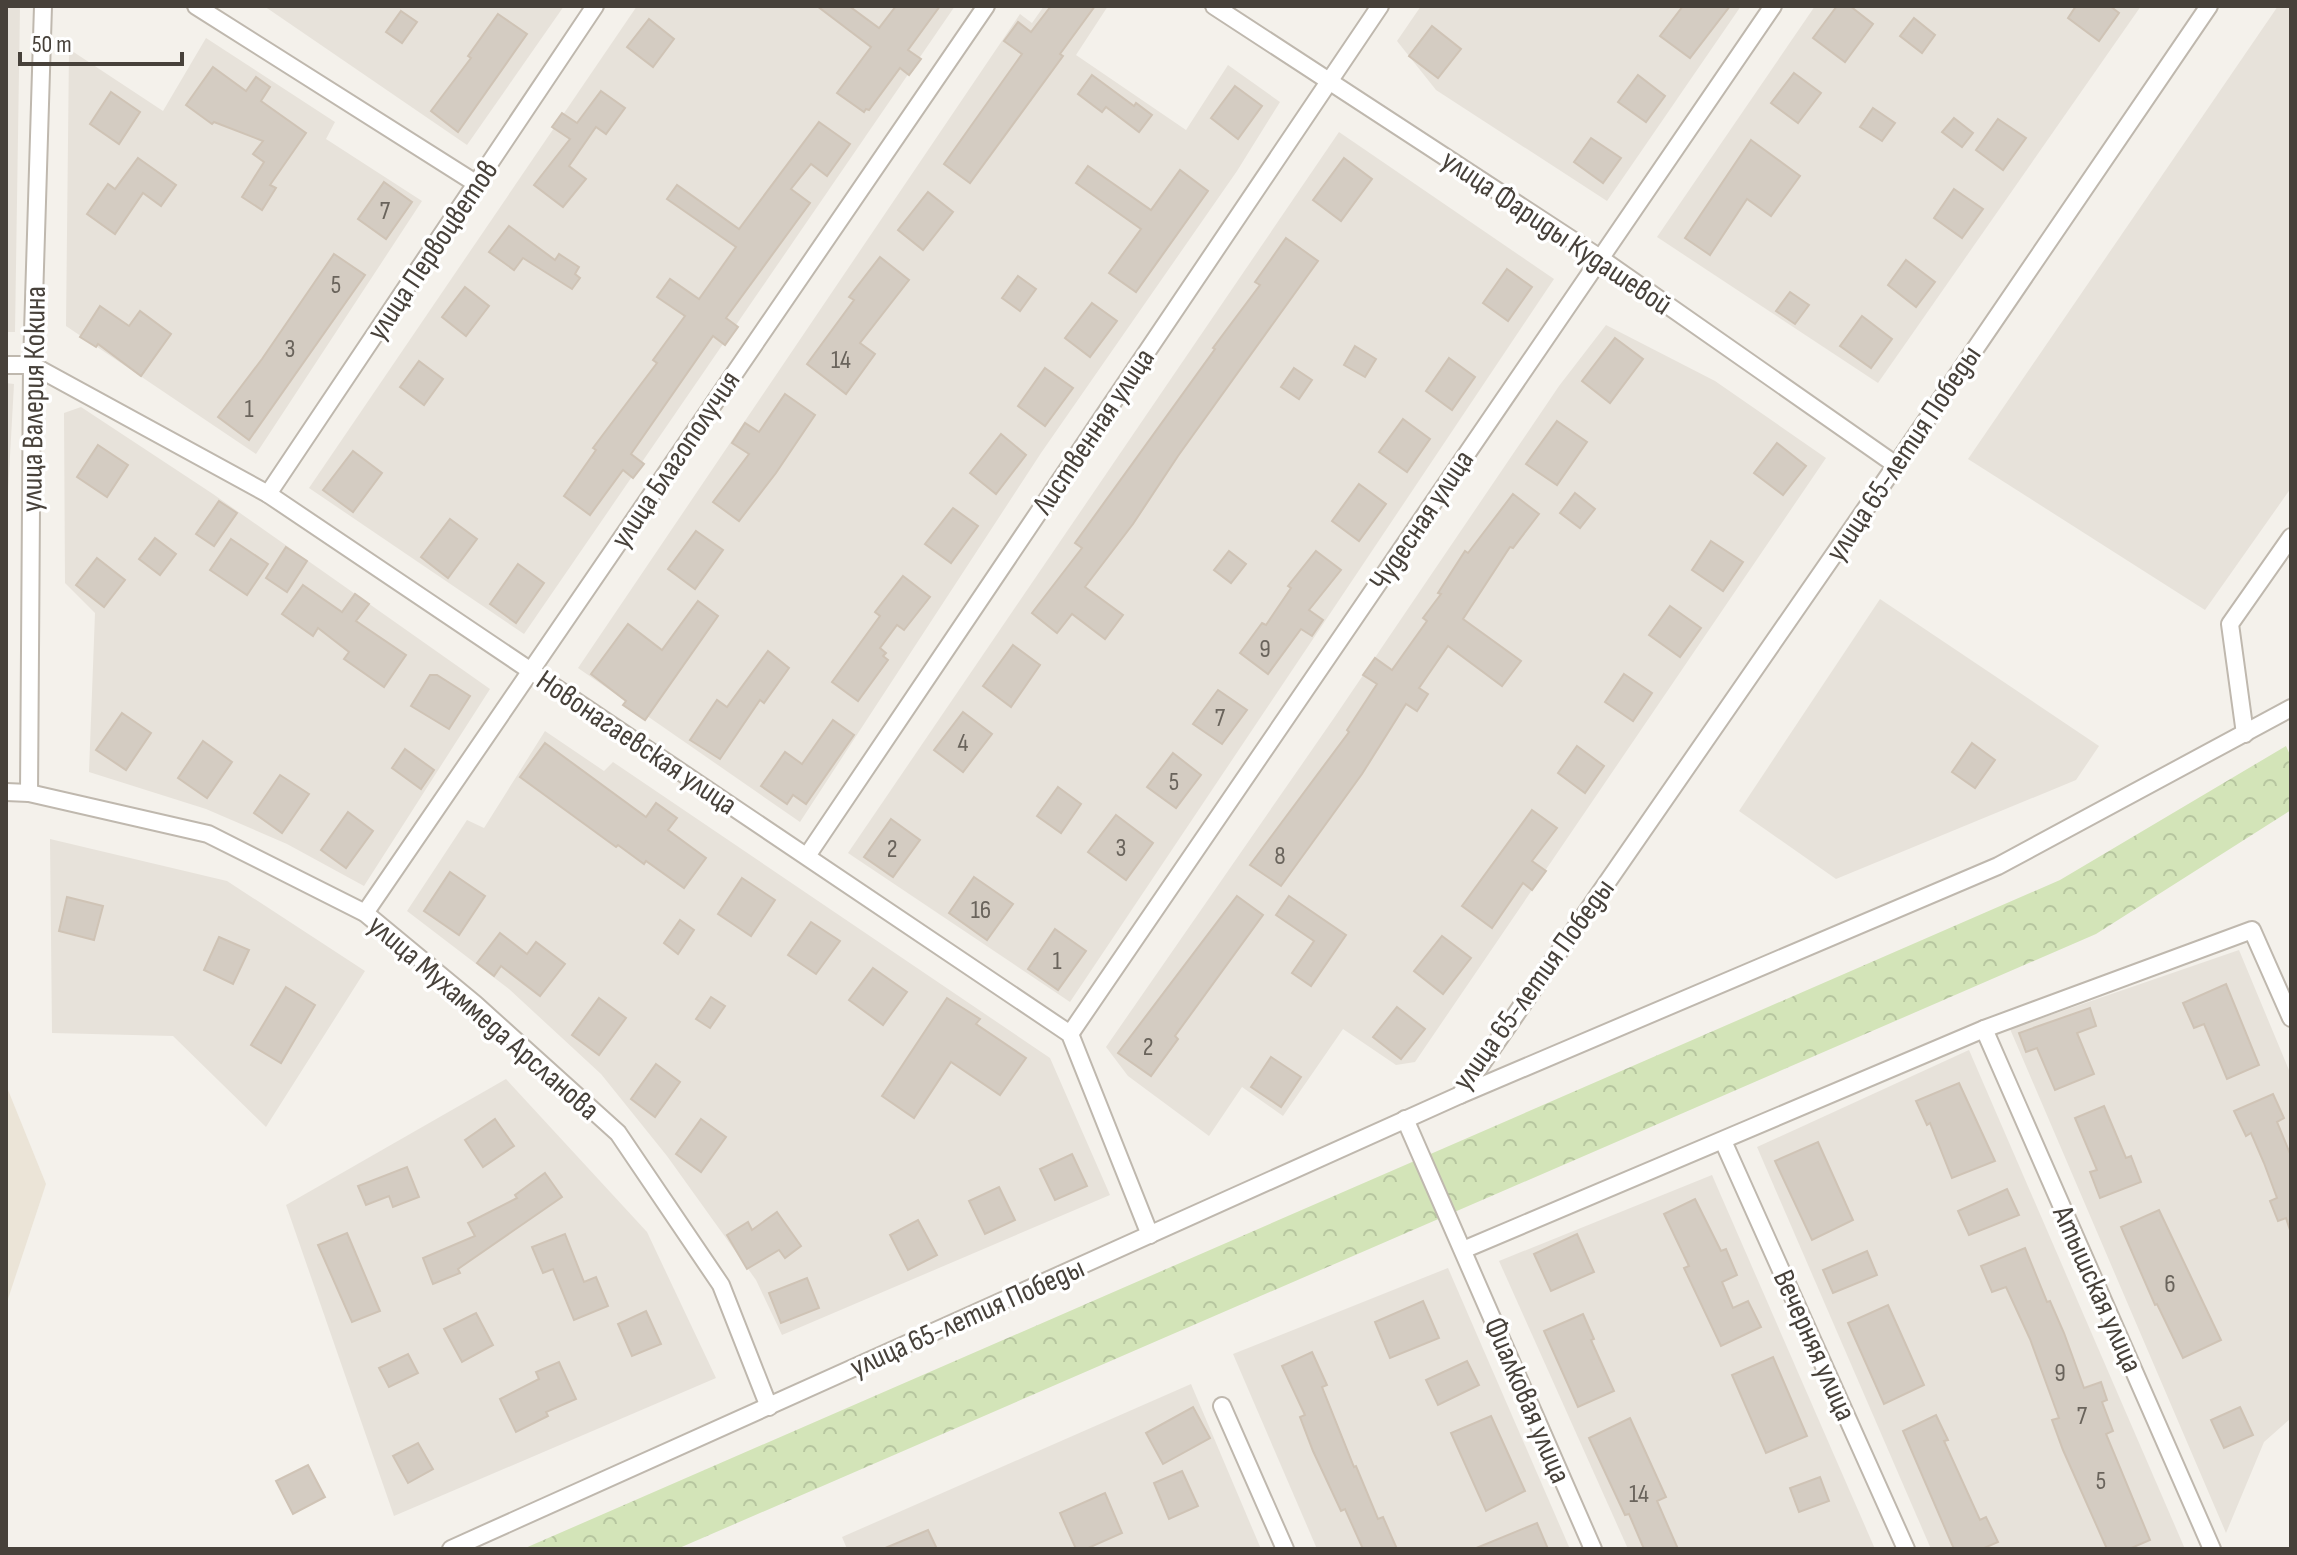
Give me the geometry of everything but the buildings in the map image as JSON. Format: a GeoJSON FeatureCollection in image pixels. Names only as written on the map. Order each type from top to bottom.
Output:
{"type":"FeatureCollection","features":[{"type":"Feature","properties":{"kind":"street","name":"улица Валерия Кокина"},"geometry":{"type":"LineString","coordinates":[[29,793],[32,365],[43,6]]}},
{"type":"Feature","properties":{"kind":"street"},"geometry":{"type":"LineString","coordinates":[[196,6],[477,184]]}},
{"type":"Feature","properties":{"kind":"street","name":"улица Первоцветов"},"geometry":{"type":"LineString","coordinates":[[268,494],[595,6]]}},
{"type":"Feature","properties":{"kind":"street","name":"улица Благополучия"},"geometry":{"type":"LineString","coordinates":[[365,913],[986,6]]}},
{"type":"Feature","properties":{"kind":"street","name":"улица Фариды Кудашевой"},"geometry":{"type":"LineString","coordinates":[[1214,6],[1600,258],[1896,465]]}},
{"type":"Feature","properties":{"kind":"street","name":"Лиственная улица"},"geometry":{"type":"LineString","coordinates":[[807,856],[1380,6]]}},
{"type":"Feature","properties":{"kind":"street","name":"Чудесная улица"},"geometry":{"type":"LineString","coordinates":[[1070,1034],[1773,6]]}},
{"type":"Feature","properties":{"kind":"street","name":"улица 65-летия Победы"},"geometry":{"type":"LineString","coordinates":[[451,1549],[1460,1095],[2209,6]]}},
{"type":"Feature","properties":{"kind":"street","name":"Новонагаевская улица"},"geometry":{"type":"LineString","coordinates":[[6,365],[32,365],[268,494],[1070,1034]]}},
{"type":"Feature","properties":{"kind":"street"},"geometry":{"type":"LineString","coordinates":[[2245,734],[2230,624],[2291,537]]}},
{"type":"Feature","properties":{"kind":"street"},"geometry":{"type":"LineString","coordinates":[[1460,1095],[1998,866],[2291,708]]}},
{"type":"Feature","properties":{"kind":"street","name":"улица Мухаммеда Арсланова"},"geometry":{"type":"LineString","coordinates":[[6,792],[29,793],[208,834],[365,913],[475,1004],[618,1133],[721,1285],[769,1407]]}},
{"type":"Feature","properties":{"kind":"street"},"geometry":{"type":"LineString","coordinates":[[1463,1250],[1984,1029],[2252,930],[2291,1018]]}},
{"type":"Feature","properties":{"kind":"street","name":"Атышская улица"},"geometry":{"type":"LineString","coordinates":[[1984,1029],[2212,1549]]}},
{"type":"Feature","properties":{"kind":"street"},"geometry":{"type":"LineString","coordinates":[[1070,1034],[1150,1235]]}},
{"type":"Feature","properties":{"kind":"street","name":"Фиалковая улица"},"geometry":{"type":"LineString","coordinates":[[1405,1119],[1593,1549]]}},
{"type":"Feature","properties":{"kind":"street","name":"Вечерняя улица"},"geometry":{"type":"LineString","coordinates":[[1723,1141],[1906,1549]]}},
{"type":"Feature","properties":{"kind":"street"},"geometry":{"type":"LineString","coordinates":[[1222,1406],[1285,1549]]}},
{"type":"Feature","properties":{"kind":"shaded area"},"geometry":{"type":"Polygon","coordinates":[[[6,6],[20,6],[15,332],[6,332],[6,6]]]}},
{"type":"Feature","properties":{"kind":"shaded area"},"geometry":{"type":"Polygon","coordinates":[[[264,6],[564,6],[467,145],[264,6]]]}},
{"type":"Feature","properties":{"kind":"shaded area"},"geometry":{"type":"Polygon","coordinates":[[[637,6],[955,6],[524,634],[309,488],[637,6]]]}},
{"type":"Feature","properties":{"kind":"shaded area"},"geometry":{"type":"Polygon","coordinates":[[[1044,6],[1108,6],[1076,55],[1186,130],[1228,65],[1280,102],[1237,171],[1041,453],[800,822],[578,668],[1020,14],[1032,23],[1044,6]]]}},
{"type":"Feature","properties":{"kind":"shaded area"},"geometry":{"type":"Polygon","coordinates":[[[1421,6],[1741,6],[1607,201],[1436,90],[1397,41],[1421,6]]]}},
{"type":"Feature","properties":{"kind":"shaded area"},"geometry":{"type":"Polygon","coordinates":[[[1815,6],[2141,6],[1878,383],[1657,237],[1815,6]]]}},
{"type":"Feature","properties":{"kind":"shaded area"},"geometry":{"type":"Polygon","coordinates":[[[2278,6],[2291,6],[2291,488],[2205,610],[1968,459],[2278,6]]]}},
{"type":"Feature","properties":{"kind":"shaded area"},"geometry":{"type":"Polygon","coordinates":[[[206,38],[335,122],[326,139],[422,201],[256,454],[66,326],[69,49],[163,111],[206,38]]]}},
{"type":"Feature","properties":{"kind":"shaded area"},"geometry":{"type":"Polygon","coordinates":[[[1339,132],[1554,279],[1070,1002],[848,853],[1339,132]]]}},
{"type":"Feature","properties":{"kind":"shaded area"},"geometry":{"type":"Polygon","coordinates":[[[1606,325],[1715,381],[1826,458],[1415,1062],[1396,1065],[1343,1029],[1283,1116],[1242,1087],[1209,1136],[1128,1076],[1106,1047],[1559,386],[1606,325]]]}},
{"type":"Feature","properties":{"kind":"shaded area"},"geometry":{"type":"Polygon","coordinates":[[[6,383],[14,384],[6,528],[6,383]]]}},
{"type":"Feature","properties":{"kind":"shaded area"},"geometry":{"type":"Polygon","coordinates":[[[81,407],[213,494],[490,689],[364,886],[287,844],[206,809],[89,772],[95,613],[65,583],[64,413],[81,407]]]}},
{"type":"Feature","properties":{"kind":"shaded area"},"geometry":{"type":"Polygon","coordinates":[[[1880,599],[2099,746],[2076,780],[1836,879],[1739,811],[1880,599]]]}},
{"type":"Feature","properties":{"kind":"shaded area"},"geometry":{"type":"Polygon","coordinates":[[[545,731],[604,771],[613,762],[1050,1058],[1110,1195],[782,1335],[756,1280],[667,1156],[601,1074],[509,989],[407,911],[467,820],[484,828],[545,731]]]}},
{"type":"Feature","properties":{"kind":"shaded area"},"geometry":{"type":"Polygon","coordinates":[[[50,839],[227,881],[365,971],[266,1127],[173,1036],[52,1033],[50,839]]]}},
{"type":"Feature","properties":{"kind":"shaded area"},"geometry":{"type":"Polygon","coordinates":[[[2239,950],[2291,1075],[2291,1418],[2264,1442],[2226,1533],[2010,1029],[2239,950]]]}},
{"type":"Feature","properties":{"kind":"shaded area"},"geometry":{"type":"Polygon","coordinates":[[[1969,1050],[2185,1549],[1931,1549],[1757,1147],[1969,1050]]]}},
{"type":"Feature","properties":{"kind":"shaded area"},"geometry":{"type":"Polygon","coordinates":[[[506,1079],[647,1232],[716,1378],[394,1516],[286,1205],[506,1079]]]}},
{"type":"Feature","properties":{"kind":"shaded area"},"geometry":{"type":"Polygon","coordinates":[[[6,1085],[46,1184],[6,1305],[6,1085]]]}},
{"type":"Feature","properties":{"kind":"shaded area"},"geometry":{"type":"Polygon","coordinates":[[[1712,1175],[1875,1549],[1628,1549],[1499,1261],[1712,1175]]]}},
{"type":"Feature","properties":{"kind":"shaded area"},"geometry":{"type":"Polygon","coordinates":[[[1448,1268],[1570,1549],[1317,1549],[1233,1354],[1448,1268]]]}},
{"type":"Feature","properties":{"kind":"shaded area"},"geometry":{"type":"Polygon","coordinates":[[[1191,1384],[1261,1549],[847,1549],[842,1537],[1191,1384]]]}},
{"type":"Feature","properties":{"kind":"green space"},"geometry":{"type":"Polygon","coordinates":[[[2286,746],[2291,757],[2291,810],[2096,934],[677,1549],[523,1549],[2060,880],[2286,746]]]}}]}
